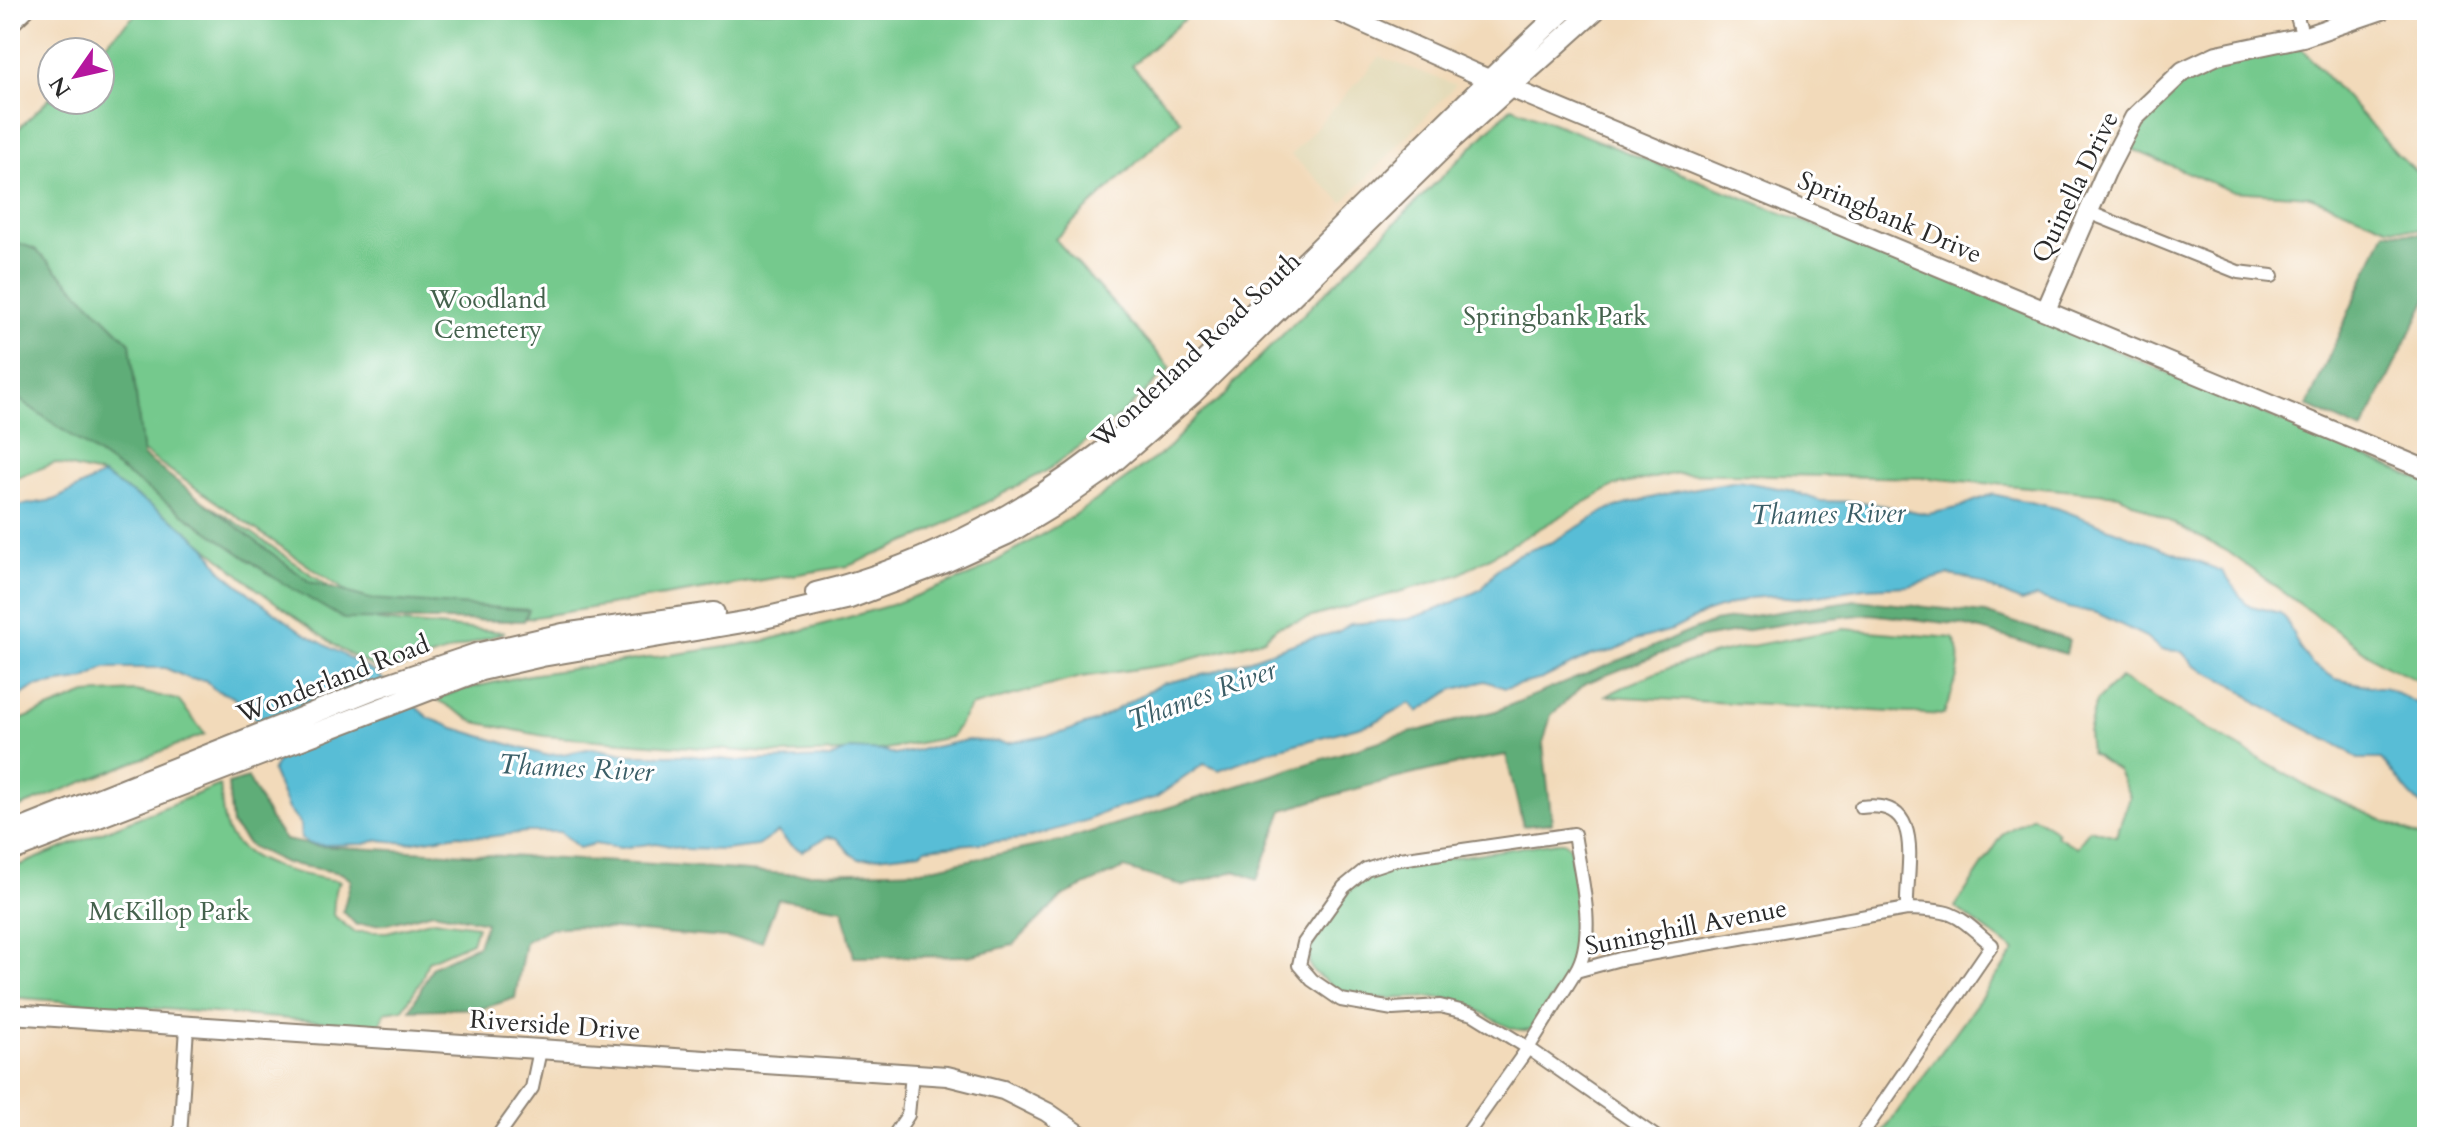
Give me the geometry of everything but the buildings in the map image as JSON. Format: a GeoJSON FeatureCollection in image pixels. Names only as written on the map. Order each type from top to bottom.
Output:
{"type":"FeatureCollection","features":[{"type":"Feature","properties":{"kind":"main road","name":"Springbank Drive"},"geometry":{"type":"LineString","coordinates":[[1334,10],[1499,83],[2423,463]]}},
{"type":"Feature","properties":{"kind":"main road","name":"Wonderland Road South"},"geometry":{"type":"LineString","coordinates":[[478,662],[542,656],[822,606],[911,577],[1007,534],[1102,472],[1192,394],[1499,83],[1564,10]]}},
{"type":"Feature","properties":{"kind":"main road","name":"Wonderland Road South"},"geometry":{"type":"LineString","coordinates":[[478,662],[563,634],[765,606],[824,591],[895,568],[1016,510],[1108,447],[1160,403],[1441,127],[1595,10]]}},
{"type":"Feature","properties":{"kind":"main road","name":"Quinella Drive"},"geometry":{"type":"LineString","coordinates":[[2046,310],[2088,212],[2134,118],[2183,71],[2217,55],[2303,37],[2382,10]]}},
{"type":"Feature","properties":{"kind":"main road","name":"Wonderland Road"},"geometry":{"type":"LineString","coordinates":[[133,794],[478,662]]}},
{"type":"Feature","properties":{"kind":"main road"},"geometry":{"type":"LineString","coordinates":[[10,834],[133,794]]}},
{"type":"Feature","properties":{"kind":"main road"},"geometry":{"type":"LineString","coordinates":[[10,851],[133,794]]}},
{"type":"Feature","properties":{"kind":"main road","name":"Riverside Drive"},"geometry":{"type":"LineString","coordinates":[[10,1014],[947,1076],[1003,1090],[1047,1112],[1083,1137]]}},
{"type":"Feature","properties":{"kind":"street"},"geometry":{"type":"LineString","coordinates":[[10,27],[28,10]]}},
{"type":"Feature","properties":{"kind":"street"},"geometry":{"type":"LineString","coordinates":[[2295,10],[2303,37]]}},
{"type":"Feature","properties":{"kind":"street"},"geometry":{"type":"LineString","coordinates":[[2088,212],[2238,272],[2272,276]]}},
{"type":"Feature","properties":{"kind":"street"},"geometry":{"type":"LineString","coordinates":[[1861,807],[1877,805],[1900,816],[1908,828],[1911,855],[1906,889],[1907,909]]}},
{"type":"Feature","properties":{"kind":"street"},"geometry":{"type":"LineString","coordinates":[[1576,971],[1586,947],[1587,925],[1574,834],[1393,860],[1366,869],[1344,887],[1304,943],[1299,965],[1312,980],[1341,1000],[1393,1009],[1440,1006],[1473,1014],[1528,1048],[1656,1137]]}},
{"type":"Feature","properties":{"kind":"street","name":"Suninghill Avenue"},"geometry":{"type":"LineString","coordinates":[[1465,1137],[1528,1048],[1576,971],[1620,959],[1907,909],[1944,910],[1956,915],[1992,945],[1860,1137]]}},
{"type":"Feature","properties":{"kind":"street"},"geometry":{"type":"LineString","coordinates":[[180,1137],[187,1027]]}},
{"type":"Feature","properties":{"kind":"street"},"geometry":{"type":"LineString","coordinates":[[497,1137],[532,1088],[540,1050]]}},
{"type":"Feature","properties":{"kind":"street"},"geometry":{"type":"LineString","coordinates":[[893,1137],[908,1115],[912,1074]]}},
{"type":"Feature","properties":{"kind":"shaded area"},"geometry":{"type":"Polygon","coordinates":[[[1380,57],[1456,85],[1343,202],[1291,155],[1380,57]]]}},
{"type":"Feature","properties":{"kind":"green space","name":"Woodland Cemetery"},"geometry":{"type":"Polygon","coordinates":[[[140,10],[1195,10],[1132,65],[1181,121],[1055,239],[1171,368],[1116,419],[1048,470],[922,536],[848,566],[511,621],[383,617],[113,431],[10,326],[10,137],[36,112],[36,116],[116,116],[116,36],[113,36],[140,10]]]}},
{"type":"Feature","properties":{"kind":"green space"},"geometry":{"type":"Polygon","coordinates":[[[2300,43],[2301,48],[2398,155],[2427,182],[2427,223],[2419,230],[2387,227],[2310,196],[2231,191],[2127,147],[2160,100],[2179,85],[2221,64],[2300,43]]]}},
{"type":"Feature","properties":{"kind":"green space","name":"Springbank Park"},"geometry":{"type":"Polygon","coordinates":[[[1512,107],[1917,266],[2427,483],[2427,685],[2382,664],[2227,551],[2119,495],[1927,478],[1678,473],[1614,486],[1458,575],[1277,627],[1264,639],[1173,664],[1081,677],[970,707],[951,737],[875,751],[781,754],[544,736],[475,722],[436,699],[460,690],[529,675],[761,642],[891,605],[972,575],[1072,517],[1165,451],[1198,416],[1227,394],[1234,383],[1512,107]]]}},
{"type":"Feature","properties":{"kind":"green space"},"geometry":{"type":"Polygon","coordinates":[[[2427,227],[2427,299],[2362,431],[2307,406],[2385,231],[2419,234],[2427,227]]]}},
{"type":"Feature","properties":{"kind":"green space"},"geometry":{"type":"Polygon","coordinates":[[[10,240],[35,249],[130,343],[143,456],[310,582],[370,599],[529,610],[524,621],[344,619],[279,581],[10,393],[10,240]]]}},
{"type":"Feature","properties":{"kind":"green space"},"geometry":{"type":"Polygon","coordinates":[[[10,342],[137,460],[248,530],[378,621],[505,632],[385,673],[341,650],[257,589],[175,521],[103,475],[55,463],[10,480],[10,342]]]}},
{"type":"Feature","properties":{"kind":"green space"},"geometry":{"type":"Polygon","coordinates":[[[1856,600],[1985,613],[2069,640],[2066,654],[1963,625],[1870,614],[1802,621],[1701,638],[1586,683],[1551,715],[1543,744],[1552,823],[1523,826],[1506,755],[1421,772],[1283,810],[1257,880],[1235,871],[1184,886],[1124,868],[1064,895],[1013,945],[969,956],[854,957],[843,909],[778,899],[762,941],[577,926],[550,928],[525,942],[515,998],[484,1008],[410,1010],[433,966],[478,945],[486,922],[433,912],[387,924],[356,925],[343,911],[351,880],[341,873],[285,863],[250,846],[232,825],[228,784],[248,778],[285,840],[317,846],[786,874],[922,870],[1062,841],[1393,737],[1496,711],[1713,622],[1856,600]]]}},
{"type":"Feature","properties":{"kind":"green space"},"geometry":{"type":"Polygon","coordinates":[[[1844,629],[1953,638],[1959,666],[1944,715],[1606,696],[1635,681],[1693,660],[1844,629]]]}},
{"type":"Feature","properties":{"kind":"green space"},"geometry":{"type":"Polygon","coordinates":[[[2120,678],[2306,786],[2427,840],[2427,1137],[1879,1137],[2015,951],[1955,907],[2004,833],[2033,816],[2077,848],[2089,829],[2116,836],[2130,797],[2118,771],[2090,753],[2088,733],[2096,701],[2120,678]]]}},
{"type":"Feature","properties":{"kind":"green space"},"geometry":{"type":"Polygon","coordinates":[[[135,691],[178,700],[205,734],[10,811],[10,724],[86,694],[135,691]]]}},
{"type":"Feature","properties":{"kind":"green space","name":"McKillop Park"},"geometry":{"type":"Polygon","coordinates":[[[220,785],[225,825],[235,842],[261,861],[276,867],[340,881],[335,890],[333,915],[354,932],[387,932],[434,920],[477,926],[472,942],[428,961],[421,981],[403,1009],[385,1012],[380,1026],[10,997],[10,869],[220,785]]]}},
{"type":"Feature","properties":{"kind":"green space"},"geometry":{"type":"Polygon","coordinates":[[[1564,842],[1570,847],[1582,932],[1576,959],[1531,1029],[1512,1028],[1453,999],[1386,999],[1354,995],[1338,989],[1311,968],[1309,957],[1318,933],[1345,895],[1366,876],[1383,868],[1564,842]]]}},
{"type":"Feature","properties":{"kind":"water","name":"Thames River"},"geometry":{"type":"Polygon","coordinates":[[[103,475],[175,521],[206,547],[222,571],[254,597],[302,632],[374,672],[429,718],[545,755],[592,748],[631,755],[684,755],[739,761],[830,758],[851,749],[886,751],[894,755],[968,740],[1009,743],[1061,733],[1094,722],[1161,684],[1210,673],[1305,640],[1338,632],[1350,624],[1409,619],[1441,608],[1482,589],[1496,570],[1516,555],[1552,542],[1609,509],[1674,492],[1738,481],[1789,490],[1820,501],[1862,502],[1928,514],[1957,508],[1992,494],[2057,508],[2222,571],[2247,605],[2280,613],[2286,619],[2300,649],[2312,664],[2336,679],[2384,687],[2427,708],[2427,810],[2408,793],[2381,759],[2358,759],[2345,749],[2258,704],[2236,686],[2195,666],[2181,651],[2161,650],[2146,637],[2097,613],[2068,608],[2037,597],[2021,602],[1968,578],[1947,575],[1909,586],[1865,588],[1798,598],[1750,598],[1614,651],[1592,655],[1542,679],[1505,688],[1485,681],[1452,690],[1418,712],[1410,703],[1373,723],[1266,752],[1219,770],[1204,764],[1155,798],[1023,839],[926,848],[921,852],[859,859],[837,838],[827,837],[802,851],[790,845],[778,832],[757,846],[725,850],[684,849],[656,843],[620,848],[594,844],[579,848],[560,832],[487,837],[458,835],[407,843],[379,840],[364,844],[310,844],[301,839],[300,824],[288,809],[272,771],[278,762],[263,730],[247,708],[231,696],[215,690],[205,680],[190,679],[165,668],[105,668],[86,679],[34,687],[10,703],[10,507],[54,500],[103,475]]]}}]}
